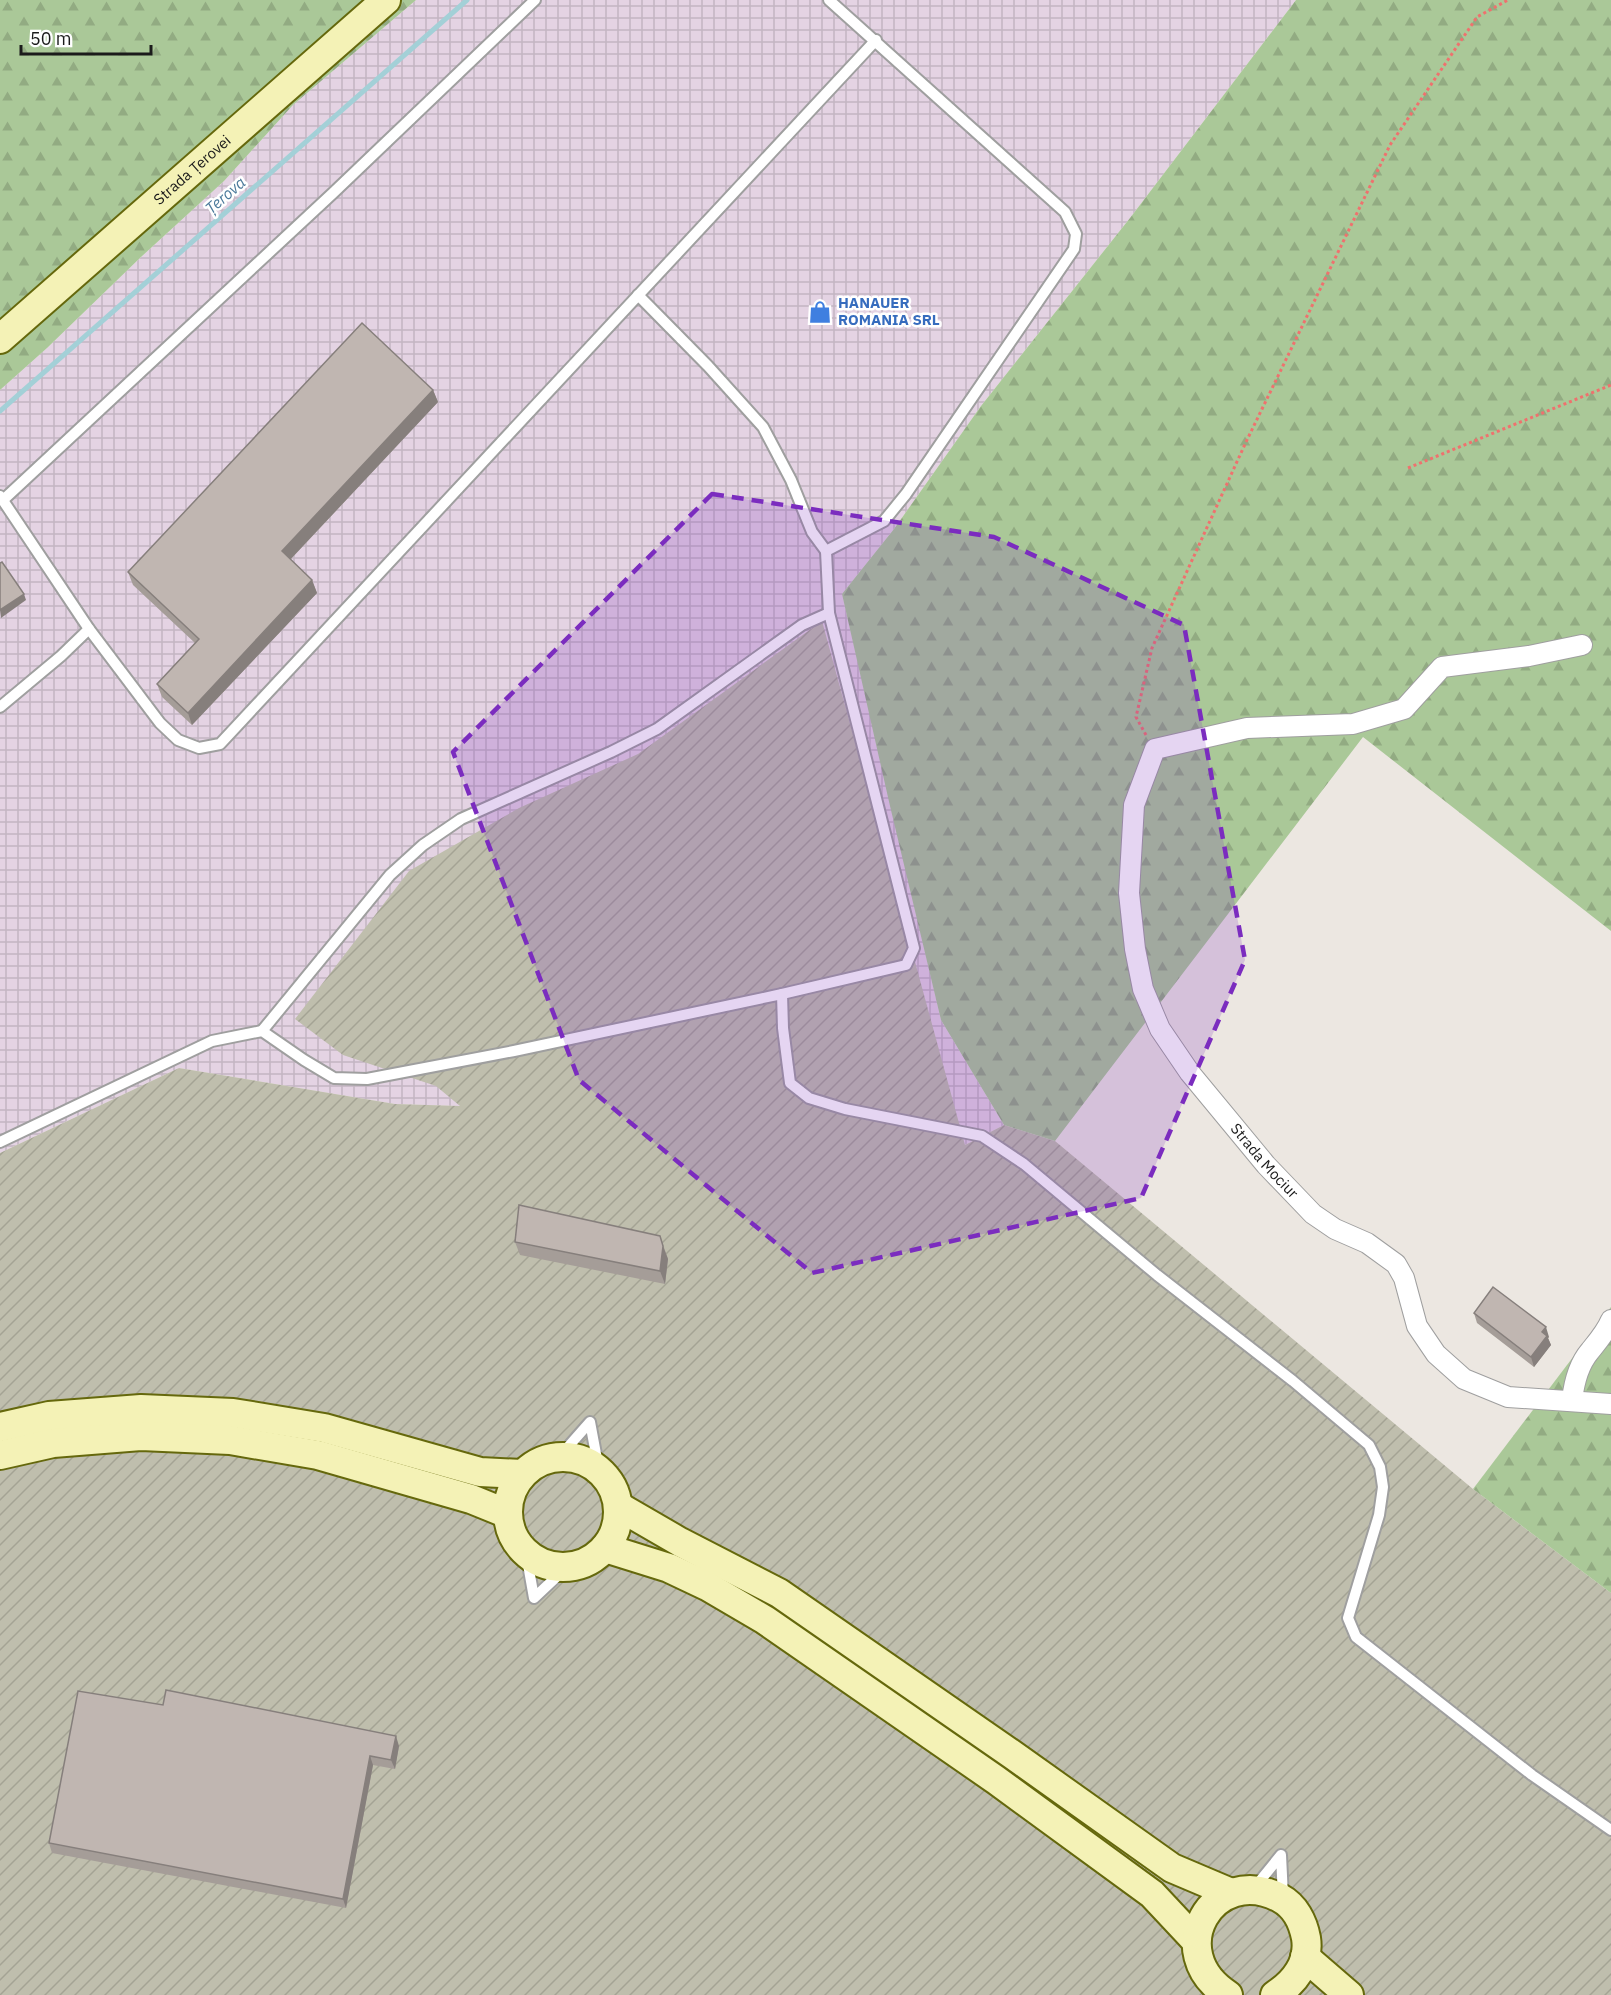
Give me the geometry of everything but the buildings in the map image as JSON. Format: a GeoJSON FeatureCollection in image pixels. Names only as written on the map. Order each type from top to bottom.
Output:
{"type":"FeatureCollection","features":[{"type":"Feature","properties":{"kind":"street","name":"Strada Țerovei"},"geometry":{"type":"LineString","coordinates":[[0,339],[386,0]]}},
{"type":"Feature","properties":{"kind":"street"},"geometry":{"type":"LineString","coordinates":[[1155,749],[1247,728],[1353,724],[1404,709],[1442,667],[1529,656],[1582,645]]}},
{"type":"Feature","properties":{"kind":"street","name":"Strada Mociur"},"geometry":{"type":"LineString","coordinates":[[1155,749],[1134,805],[1129,893],[1135,949],[1143,989],[1160,1029],[1190,1073],[1258,1156],[1313,1214],[1335,1229],[1367,1243],[1396,1264],[1404,1278],[1417,1326],[1436,1354],[1464,1379],[1508,1397],[1611,1404]]}},
{"type":"Feature","properties":{"kind":"street"},"geometry":{"type":"LineString","coordinates":[[1572,1400],[1574,1380],[1587,1354],[1608,1329],[1611,1320]]}},
{"type":"Feature","properties":{"kind":"street"},"geometry":{"type":"LineString","coordinates":[[0,1427],[49,1416],[141,1409],[233,1413],[324,1428],[434,1452],[480,1472],[522,1474]]}},
{"type":"Feature","properties":{"kind":"street"},"geometry":{"type":"LineString","coordinates":[[0,1455],[53,1443],[141,1436],[230,1440],[318,1455],[471,1499],[507,1514]]}},
{"type":"Feature","properties":{"kind":"street"},"geometry":{"type":"LineString","coordinates":[[560,1456],[574,1457],[599,1470],[609,1480],[618,1506],[618,1521],[613,1536],[605,1548],[594,1558],[581,1565],[567,1568],[552,1567],[538,1562],[526,1553],[513,1535],[507,1514],[514,1486],[522,1474],[533,1465],[560,1456]]}},
{"type":"Feature","properties":{"kind":"street"},"geometry":{"type":"LineString","coordinates":[[618,1506],[680,1542],[779,1593],[1172,1868],[1242,1891],[1269,1892],[1284,1900],[1295,1911],[1303,1925],[1307,1941],[1305,1957],[1299,1973],[1288,1986],[1275,1995]]}},
{"type":"Feature","properties":{"kind":"street"},"geometry":{"type":"LineString","coordinates":[[605,1548],[669,1568],[707,1586],[765,1620],[1049,1824],[1152,1894],[1196,1941]]}},
{"type":"Feature","properties":{"kind":"street"},"geometry":{"type":"LineString","coordinates":[[1219,1992],[1203,1973],[1197,1958],[1196,1941],[1199,1925],[1218,1901],[1242,1891]]}},
{"type":"Feature","properties":{"kind":"street"},"geometry":{"type":"LineString","coordinates":[[1305,1957],[1349,1995]]}},
{"type":"Feature","properties":{"kind":"lane"},"geometry":{"type":"LineString","coordinates":[[535,0],[333,193],[2,498],[89,629],[160,723],[178,740],[199,748],[220,744],[876,40]]}},
{"type":"Feature","properties":{"kind":"lane"},"geometry":{"type":"LineString","coordinates":[[826,551],[884,521],[906,494],[1074,249],[1076,234],[1065,212],[829,0]]}},
{"type":"Feature","properties":{"kind":"lane"},"geometry":{"type":"LineString","coordinates":[[262,1031],[303,1060],[334,1078],[367,1079],[782,994],[906,965],[914,948],[829,613],[826,551],[812,532],[791,480],[764,428],[708,366],[638,295]]}},
{"type":"Feature","properties":{"kind":"lane"},"geometry":{"type":"LineString","coordinates":[[0,1142],[212,1041],[262,1031],[390,875],[423,845],[461,819],[657,729],[802,625],[829,613]]}},
{"type":"Feature","properties":{"kind":"lane"},"geometry":{"type":"LineString","coordinates":[[0,707],[61,656],[89,629]]}},
{"type":"Feature","properties":{"kind":"lane"},"geometry":{"type":"LineString","coordinates":[[782,994],[783,1028],[790,1083],[809,1098],[845,1109],[982,1136],[1024,1164],[1157,1275],[1293,1381],[1369,1445],[1380,1467],[1383,1487],[1379,1515],[1348,1618],[1356,1637],[1532,1775],[1611,1830]]}},
{"type":"Feature","properties":{"kind":"lane"},"geometry":{"type":"LineString","coordinates":[[560,1456],[590,1422],[599,1470]]}},
{"type":"Feature","properties":{"kind":"lane"},"geometry":{"type":"LineString","coordinates":[[1242,1891],[1281,1855],[1284,1900]]}},
{"type":"Feature","properties":{"kind":"path"},"geometry":{"type":"LineString","coordinates":[[1155,749],[1136,717],[1152,648],[1246,442],[1390,145],[1477,17],[1508,0]]}},
{"type":"Feature","properties":{"kind":"path"},"geometry":{"type":"LineString","coordinates":[[1408,468],[1611,385]]}},
{"type":"Feature","properties":{"kind":"highlighted area"},"geometry":{"type":"Polygon","coordinates":[[[712,494],[994,537],[1184,625],[1245,960],[1141,1198],[812,1273],[579,1080],[453,752],[712,494]]]}},
{"type":"Feature","properties":{"kind":"shaded area"},"geometry":{"type":"Polygon","coordinates":[[[416,0],[1296,0],[1130,218],[981,406],[894,529],[842,594],[941,1020],[1004,1125],[955,1150],[604,1111],[395,1104],[179,1068],[0,1153],[0,390],[224,181],[293,105],[416,0]]]}},
{"type":"Feature","properties":{"kind":"shaded area"},"geometry":{"type":"Polygon","coordinates":[[[822,621],[965,1145],[1004,1125],[1055,1141],[1473,1489],[1611,1593],[1611,1995],[0,1995],[0,1153],[179,1068],[395,1104],[460,1106],[436,1086],[343,1055],[295,1019],[409,871],[519,808],[638,754],[822,621]]]}},
{"type":"Feature","properties":{"kind":"green space"},"geometry":{"type":"Polygon","coordinates":[[[0,0],[416,0],[293,105],[224,181],[0,390],[0,0]]]}},
{"type":"Feature","properties":{"kind":"green space"},"geometry":{"type":"Polygon","coordinates":[[[1296,0],[1611,0],[1611,931],[1363,737],[1055,1141],[1004,1125],[941,1020],[842,594],[894,529],[981,406],[1130,218],[1296,0]]]}},
{"type":"Feature","properties":{"kind":"green space"},"geometry":{"type":"Polygon","coordinates":[[[1611,1307],[1611,1593],[1473,1489],[1611,1307]]]}},
{"type":"Feature","properties":{"kind":"waterway","name":"Țerova"},"geometry":{"type":"LineString","coordinates":[[0,411],[467,0]]}},
{"type":"Feature","properties":{"kind":"place","name":"HANAUER ROMANIA SRL"},"geometry":{"type":"Point","coordinates":[820,312]}}]}
